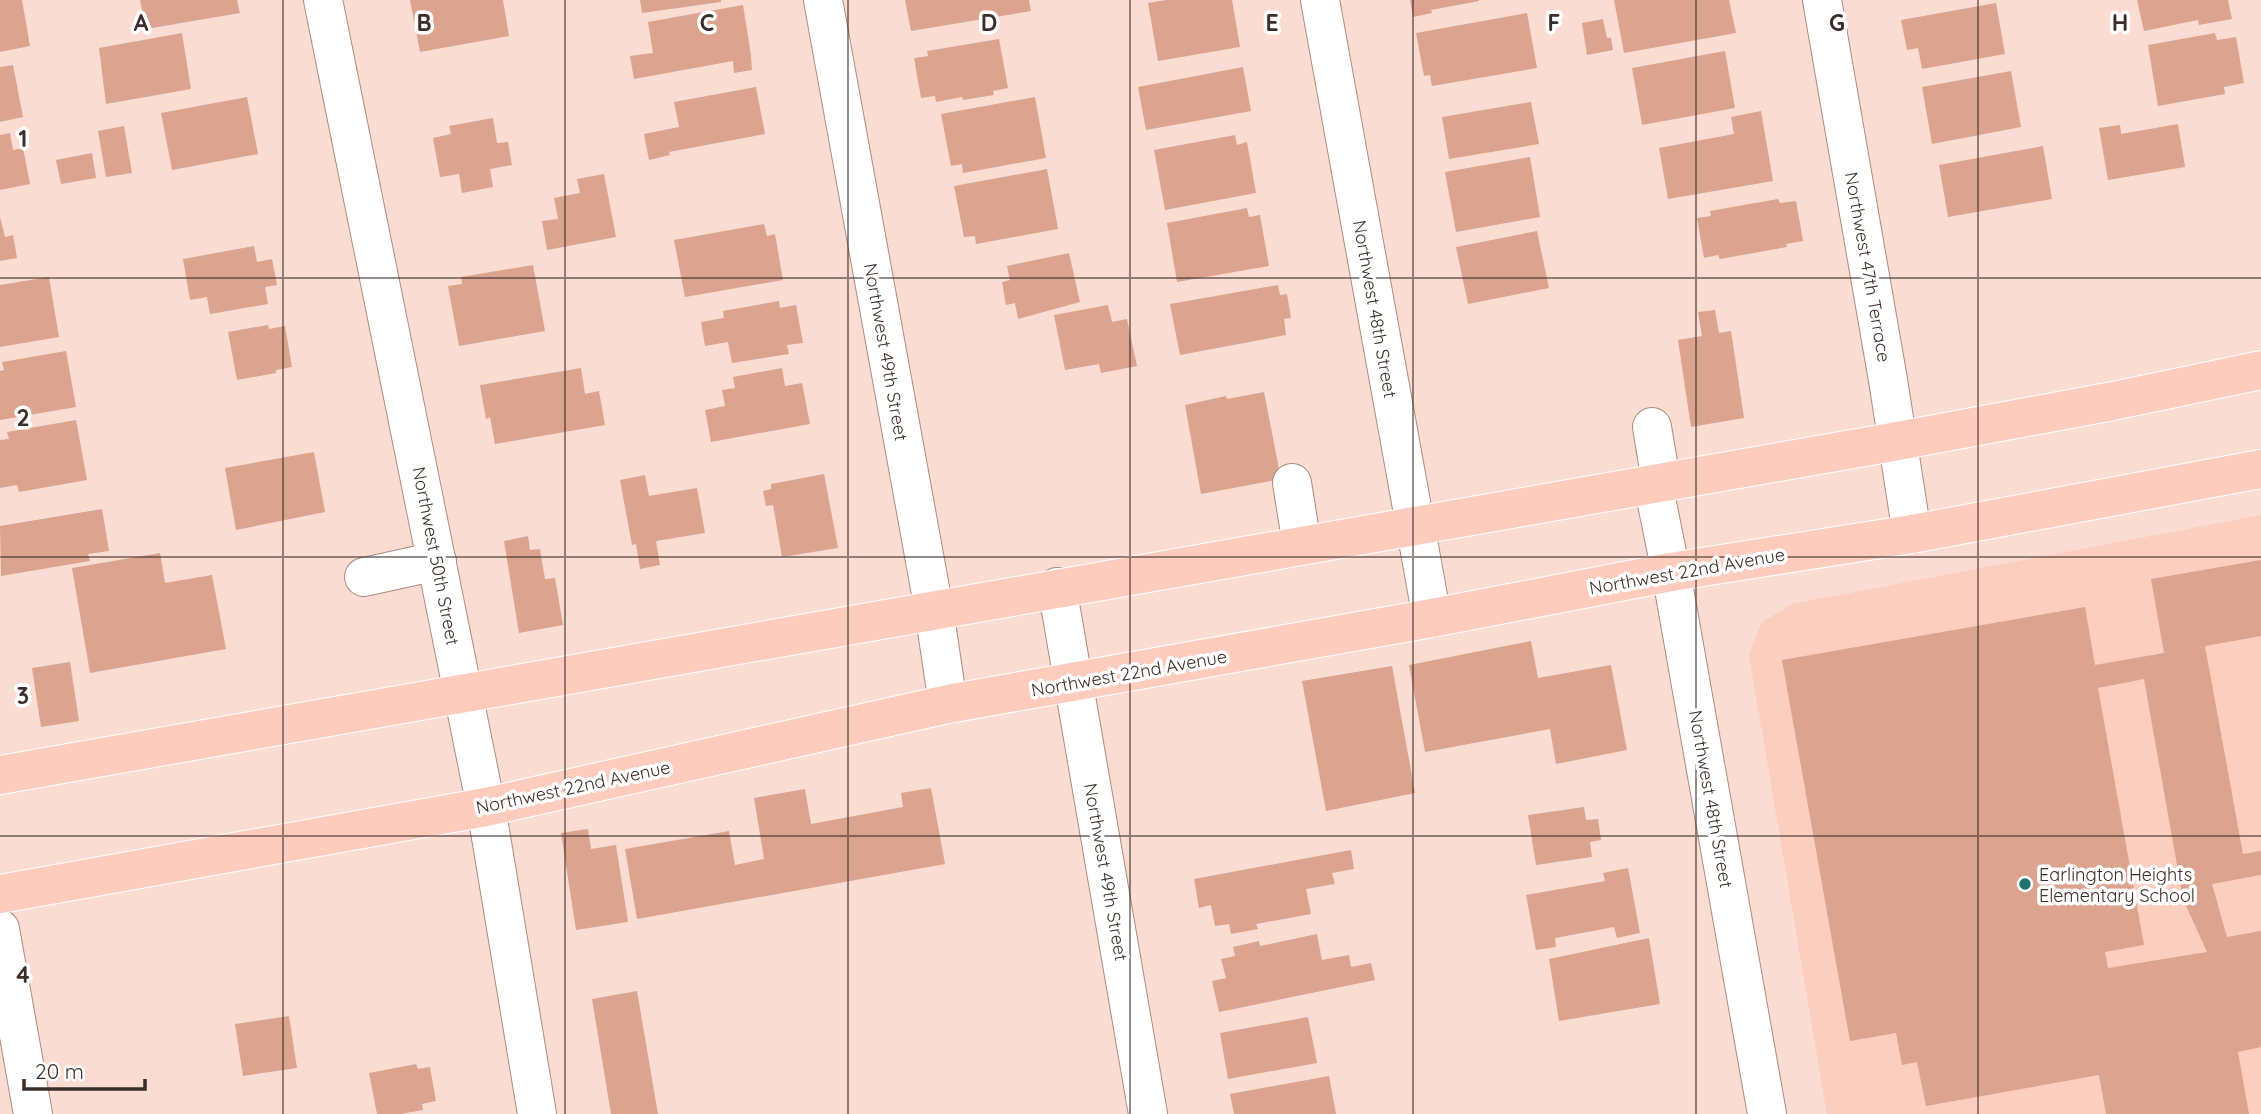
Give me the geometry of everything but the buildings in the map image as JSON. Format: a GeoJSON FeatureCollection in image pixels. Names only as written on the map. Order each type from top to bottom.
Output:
{"type":"FeatureCollection","features":[{"type":"Feature","properties":{"kind":"main road"},"geometry":{"type":"LineString","coordinates":[[0,775],[1898,441],[2113,401],[2261,369]]}},
{"type":"Feature","properties":{"kind":"main road","name":"Northwest 22nd Avenue"},"geometry":{"type":"LineString","coordinates":[[0,894],[486,807],[948,704],[1432,618],[1671,572],[1912,534],[2261,469]]}},
{"type":"Feature","properties":{"kind":"street","name":"Northwest 50th Street"},"geometry":{"type":"LineString","coordinates":[[323,0],[486,807],[537,1114]]}},
{"type":"Feature","properties":{"kind":"street","name":"Northwest 49th Street"},"geometry":{"type":"LineString","coordinates":[[822,0],[934,610],[948,704]]}},
{"type":"Feature","properties":{"kind":"street","name":"Northwest 48th Street"},"geometry":{"type":"LineString","coordinates":[[1320,0],[1432,618]]}},
{"type":"Feature","properties":{"kind":"street","name":"Northwest 47th Terrace"},"geometry":{"type":"LineString","coordinates":[[1822,0],[1912,534]]}},
{"type":"Feature","properties":{"kind":"street","name":"Northwest 48th Street"},"geometry":{"type":"LineString","coordinates":[[1652,427],[1657,482],[1671,572],[1767,1114]]}},
{"type":"Feature","properties":{"kind":"street"},"geometry":{"type":"LineString","coordinates":[[1292,482],[1302,545]]}},
{"type":"Feature","properties":{"kind":"street"},"geometry":{"type":"LineString","coordinates":[[364,577],[437,561]]}},
{"type":"Feature","properties":{"kind":"street","name":"Northwest 49th Street"},"geometry":{"type":"LineString","coordinates":[[1057,587],[1148,1114]]}},
{"type":"Feature","properties":{"kind":"street"},"geometry":{"type":"LineString","coordinates":[[0,929],[33,1114]]}},
{"type":"Feature","properties":{"kind":"shaded area","name":"Earlington Heights Elementary School"},"geometry":{"type":"Polygon","coordinates":[[[2261,515],[2261,1114],[1827,1114],[1749,655],[1761,623],[1792,604],[2261,515]]]}},
{"type":"Feature","properties":{"kind":"place","name":"Earlington Heights Elementary School"},"geometry":{"type":"Point","coordinates":[2025,884]}}]}
